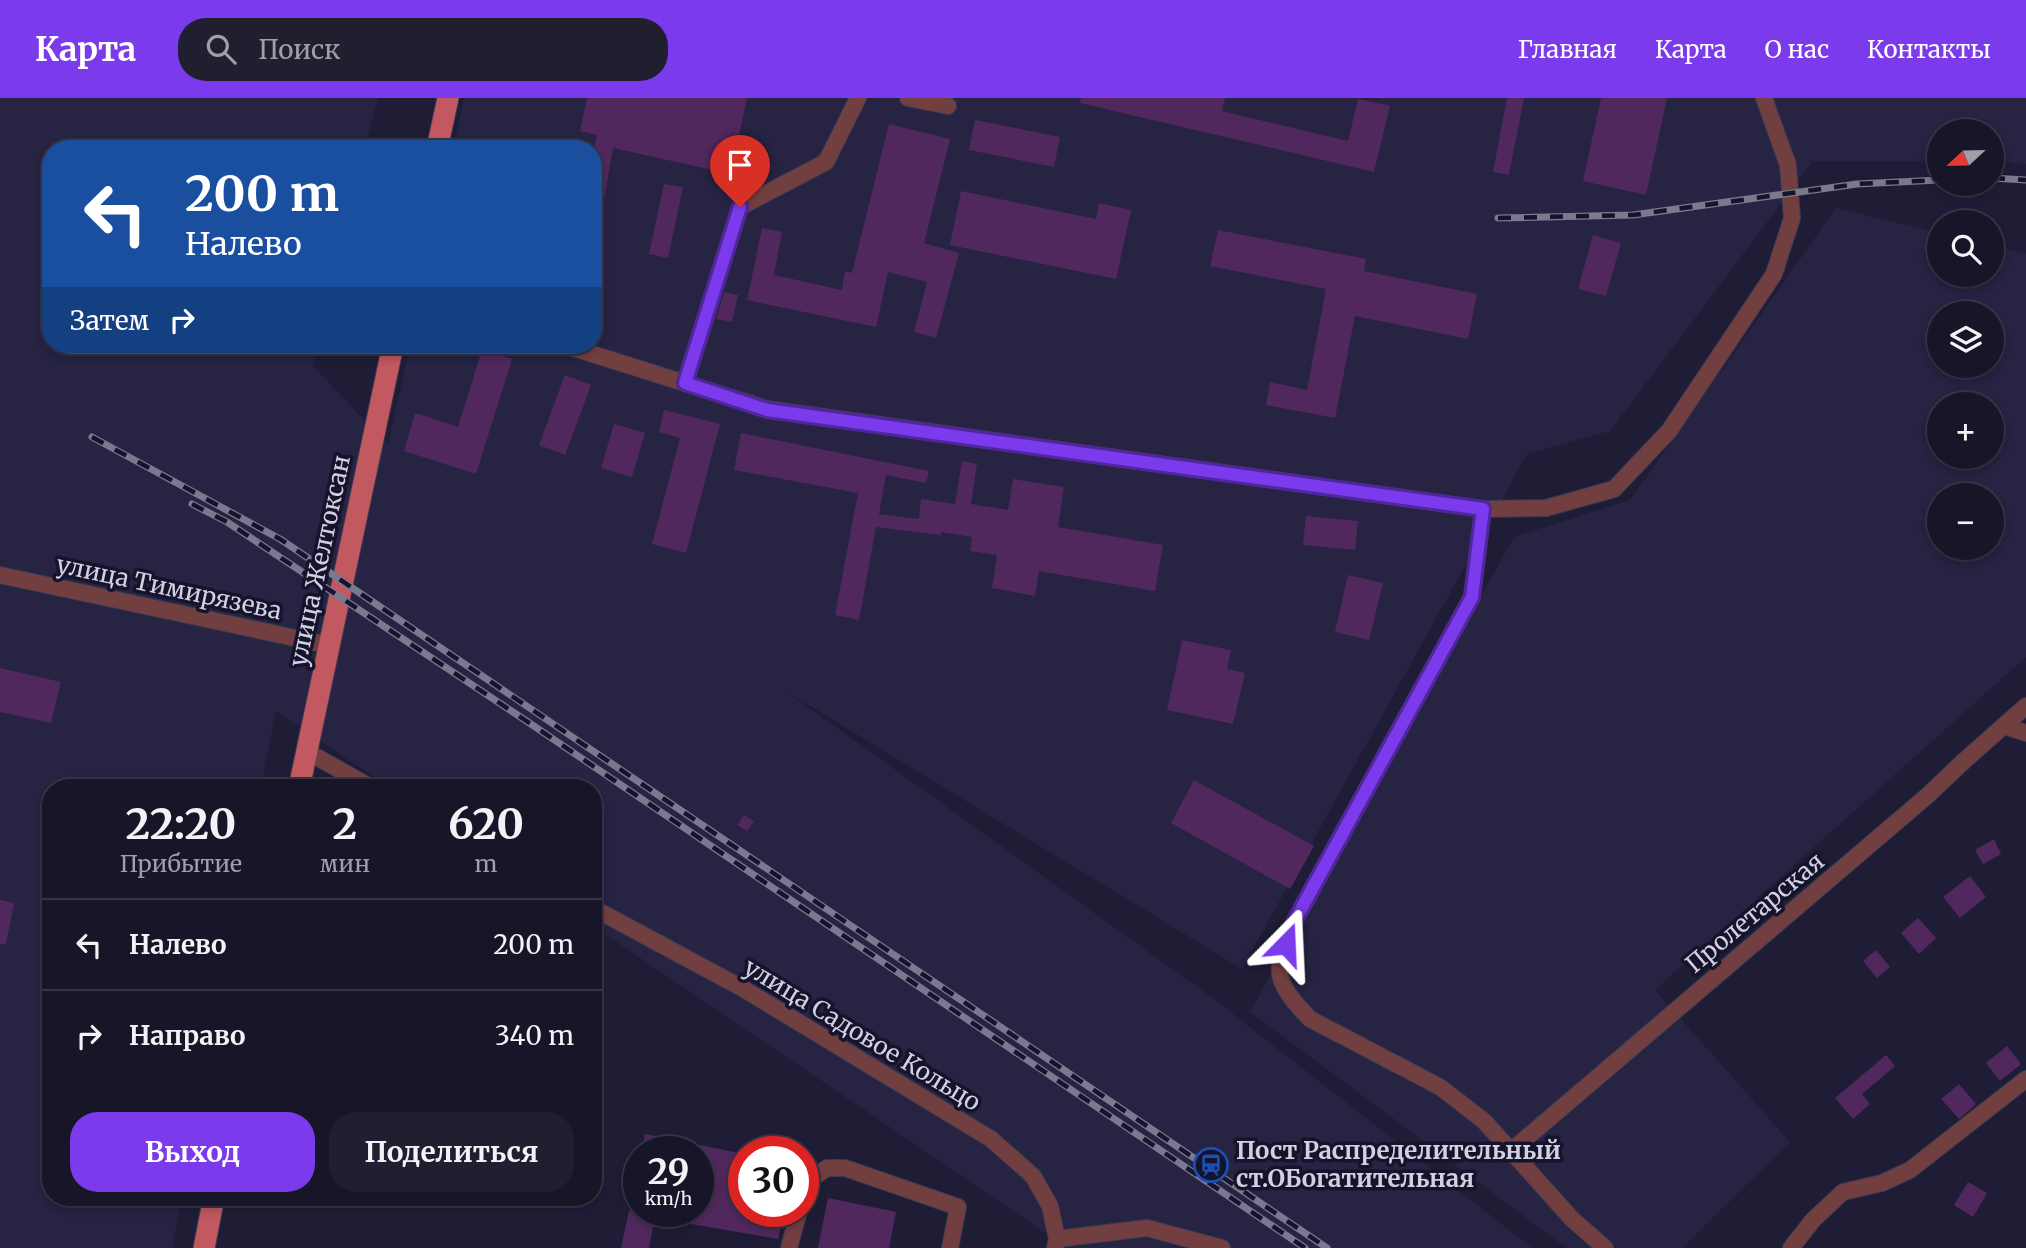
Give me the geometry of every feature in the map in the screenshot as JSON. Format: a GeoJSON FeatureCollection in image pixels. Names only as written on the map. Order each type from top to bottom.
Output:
{"type":"FeatureCollection","features":[{"type":"Feature","properties":{"kind":"main road"},"geometry":{"type":"LineString","coordinates":[[439,140],[449,98]]}},
{"type":"Feature","properties":{"kind":"main road","name":"улица Желтоксан"},"geometry":{"type":"LineString","coordinates":[[301,779],[391,354]]}},
{"type":"Feature","properties":{"kind":"main road"},"geometry":{"type":"LineString","coordinates":[[204,1248],[212,1206]]}},
{"type":"Feature","properties":{"kind":"street"},"geometry":{"type":"LineString","coordinates":[[685,383],[740,207],[826,162],[858,98]]}},
{"type":"Feature","properties":{"kind":"street"},"geometry":{"type":"LineString","coordinates":[[908,98],[948,106]]}},
{"type":"Feature","properties":{"kind":"street"},"geometry":{"type":"LineString","coordinates":[[593,354],[767,410],[1483,509],[1546,508],[1614,489],[1669,430],[1774,274],[1792,218],[1788,165],[1764,98]]}},
{"type":"Feature","properties":{"kind":"street"},"geometry":{"type":"LineString","coordinates":[[1483,509],[1472,597],[1294,922],[1279,967],[1283,984],[1310,1019],[1440,1087],[1484,1121],[1572,1219],[1605,1248]]}},
{"type":"Feature","properties":{"kind":"street","name":"улица Тимирязева"},"geometry":{"type":"LineString","coordinates":[[0,575],[328,645]]}},
{"type":"Feature","properties":{"kind":"street","name":"Пролетарская"},"geometry":{"type":"LineString","coordinates":[[1511,1151],[1927,796],[2026,706]]}},
{"type":"Feature","properties":{"kind":"street"},"geometry":{"type":"LineString","coordinates":[[2004,726],[2026,733]]}},
{"type":"Feature","properties":{"kind":"street"},"geometry":{"type":"LineString","coordinates":[[306,751],[356,779]]}},
{"type":"Feature","properties":{"kind":"street","name":"улица Садовое Кольцо"},"geometry":{"type":"LineString","coordinates":[[602,913],[741,988],[991,1139],[1032,1176],[1050,1206],[1056,1243]]}},
{"type":"Feature","properties":{"kind":"street"},"geometry":{"type":"LineString","coordinates":[[1791,1248],[1813,1220],[1843,1192],[1882,1183],[1910,1170],[2026,1079]]}},
{"type":"Feature","properties":{"kind":"street"},"geometry":{"type":"LineString","coordinates":[[819,1174],[827,1168],[845,1168],[958,1207],[950,1248]]}},
{"type":"Feature","properties":{"kind":"street"},"geometry":{"type":"LineString","coordinates":[[789,1248],[795,1227]]}},
{"type":"Feature","properties":{"kind":"street"},"geometry":{"type":"LineString","coordinates":[[1056,1243],[1147,1228],[1222,1248]]}},
{"type":"Feature","properties":{"kind":"shaded area"},"geometry":{"type":"Polygon","coordinates":[[[0,98],[378,98],[367,140],[42,140],[42,354],[316,354],[313,366],[388,445],[408,354],[602,354],[602,140],[455,140],[464,98],[2026,98],[2026,164],[2004,162],[2004,119],[1927,119],[1927,161],[1813,161],[1610,431],[1527,454],[1242,969],[787,692],[1214,999],[1532,1248],[1068,1248],[602,932],[602,779],[377,779],[276,711],[263,779],[42,779],[42,1206],[180,1206],[172,1248],[0,1248],[0,98]]]}},
{"type":"Feature","properties":{"kind":"shaded area"},"geometry":{"type":"Polygon","coordinates":[[[1836,208],[1927,230],[1927,287],[2004,287],[2004,248],[2026,254],[2026,657],[1655,990],[1790,1142],[1682,1248],[1567,1248],[1250,1012],[1514,537],[1630,500],[1836,208]]]}},
{"type":"Feature","properties":{"kind":"building"},"geometry":{"type":"Polygon","coordinates":[[[587,98],[747,98],[731,174],[613,148],[602,211],[602,140],[596,140],[597,135],[580,131],[587,98]]]}},
{"type":"Feature","properties":{"kind":"building"},"geometry":{"type":"Polygon","coordinates":[[[1081,98],[1225,98],[1222,111],[1348,141],[1358,99],[1390,106],[1374,172],[1080,103],[1081,98]]]}},
{"type":"Feature","properties":{"kind":"building"},"geometry":{"type":"Polygon","coordinates":[[[1507,98],[1524,98],[1509,175],[1493,172],[1507,98]]]}},
{"type":"Feature","properties":{"kind":"building"},"geometry":{"type":"Polygon","coordinates":[[[1601,98],[1667,98],[1646,195],[1583,181],[1601,98]]]}},
{"type":"Feature","properties":{"kind":"building"},"geometry":{"type":"Polygon","coordinates":[[[975,120],[1060,137],[1054,167],[969,150],[975,120]]]}},
{"type":"Feature","properties":{"kind":"building"},"geometry":{"type":"Polygon","coordinates":[[[889,124],[950,139],[924,243],[959,253],[936,338],[914,332],[927,282],[888,272],[876,327],[747,300],[762,228],[782,232],[774,275],[842,290],[845,271],[852,273],[889,124]]]}},
{"type":"Feature","properties":{"kind":"building"},"geometry":{"type":"Polygon","coordinates":[[[664,184],[683,187],[668,258],[649,254],[664,184]]]}},
{"type":"Feature","properties":{"kind":"building"},"geometry":{"type":"Polygon","coordinates":[[[961,191],[1096,219],[1099,203],[1131,210],[1116,279],[950,245],[961,191]]]}},
{"type":"Feature","properties":{"kind":"building"},"geometry":{"type":"Polygon","coordinates":[[[1218,230],[1366,259],[1364,271],[1477,294],[1468,339],[1355,316],[1335,418],[1266,405],[1270,382],[1307,390],[1326,289],[1210,266],[1218,230]]]}},
{"type":"Feature","properties":{"kind":"building"},"geometry":{"type":"Polygon","coordinates":[[[1593,235],[1621,243],[1606,296],[1578,289],[1593,235]]]}},
{"type":"Feature","properties":{"kind":"building"},"geometry":{"type":"Polygon","coordinates":[[[724,292],[738,295],[732,322],[716,319],[724,292]]]}},
{"type":"Feature","properties":{"kind":"building"},"geometry":{"type":"Polygon","coordinates":[[[481,354],[495,354],[512,359],[476,474],[404,451],[415,413],[458,427],[481,354]]]}},
{"type":"Feature","properties":{"kind":"building"},"geometry":{"type":"Polygon","coordinates":[[[565,375],[591,385],[565,455],[539,445],[565,375]]]}},
{"type":"Feature","properties":{"kind":"building"},"geometry":{"type":"Polygon","coordinates":[[[664,410],[720,424],[686,553],[652,544],[680,438],[659,432],[664,410]]]}},
{"type":"Feature","properties":{"kind":"building"},"geometry":{"type":"Polygon","coordinates":[[[614,424],[645,433],[632,477],[601,468],[614,424]]]}},
{"type":"Feature","properties":{"kind":"building"},"geometry":{"type":"Polygon","coordinates":[[[741,433],[929,471],[926,483],[886,475],[879,514],[919,519],[921,499],[955,504],[962,461],[977,464],[971,504],[1008,510],[1013,479],[1064,487],[1058,527],[1163,545],[1155,591],[1039,571],[1035,596],[992,588],[997,555],[970,551],[972,537],[876,527],[859,620],[835,615],[858,493],[734,470],[741,433]]]}},
{"type":"Feature","properties":{"kind":"building"},"geometry":{"type":"Polygon","coordinates":[[[1306,516],[1358,521],[1355,550],[1303,545],[1306,516]]]}},
{"type":"Feature","properties":{"kind":"building"},"geometry":{"type":"Polygon","coordinates":[[[1348,575],[1383,583],[1369,640],[1335,632],[1348,575]]]}},
{"type":"Feature","properties":{"kind":"building"},"geometry":{"type":"Polygon","coordinates":[[[1182,640],[1231,650],[1227,669],[1245,673],[1233,724],[1167,710],[1182,640]]]}},
{"type":"Feature","properties":{"kind":"building"},"geometry":{"type":"Polygon","coordinates":[[[0,668],[61,682],[51,723],[0,712],[0,668]]]}},
{"type":"Feature","properties":{"kind":"building"},"geometry":{"type":"Polygon","coordinates":[[[1194,780],[1314,846],[1290,889],[1171,823],[1194,780]]]}},
{"type":"Feature","properties":{"kind":"building"},"geometry":{"type":"Polygon","coordinates":[[[744,815],[754,821],[747,831],[737,825],[744,815]]]}},
{"type":"Feature","properties":{"kind":"building"},"geometry":{"type":"Polygon","coordinates":[[[1994,839],[2001,854],[1983,864],[1975,850],[1994,839]]]}},
{"type":"Feature","properties":{"kind":"building"},"geometry":{"type":"Polygon","coordinates":[[[1970,876],[1986,897],[1960,918],[1943,897],[1970,876]]]}},
{"type":"Feature","properties":{"kind":"building"},"geometry":{"type":"Polygon","coordinates":[[[0,900],[14,903],[6,944],[0,944],[0,900]]]}},
{"type":"Feature","properties":{"kind":"building"},"geometry":{"type":"Polygon","coordinates":[[[1918,918],[1936,938],[1919,954],[1901,933],[1918,918]]]}},
{"type":"Feature","properties":{"kind":"building"},"geometry":{"type":"Polygon","coordinates":[[[1876,950],[1890,967],[1877,978],[1863,961],[1876,950]]]}},
{"type":"Feature","properties":{"kind":"building"},"geometry":{"type":"Polygon","coordinates":[[[2007,1046],[2021,1064],[2000,1081],[1986,1063],[2007,1046]]]}},
{"type":"Feature","properties":{"kind":"building"},"geometry":{"type":"Polygon","coordinates":[[[1886,1055],[1895,1066],[1862,1094],[1870,1104],[1853,1119],[1835,1098],[1886,1055]]]}},
{"type":"Feature","properties":{"kind":"building"},"geometry":{"type":"Polygon","coordinates":[[[1959,1084],[1976,1104],[1959,1119],[1941,1099],[1959,1084]]]}},
{"type":"Feature","properties":{"kind":"building"},"geometry":{"type":"Polygon","coordinates":[[[714,1148],[728,1151],[728,1227],[781,1227],[778,1239],[708,1227],[714,1227],[714,1148]]]}},
{"type":"Feature","properties":{"kind":"building"},"geometry":{"type":"Polygon","coordinates":[[[1968,1182],[1987,1193],[1973,1217],[1954,1205],[1968,1182]]]}},
{"type":"Feature","properties":{"kind":"building"},"geometry":{"type":"Polygon","coordinates":[[[828,1198],[896,1212],[889,1248],[818,1248],[828,1198]]]}},
{"type":"Feature","properties":{"kind":"building"},"geometry":{"type":"Polygon","coordinates":[[[626,1227],[653,1227],[649,1248],[621,1248],[626,1227]]]}},
{"type":"Feature","properties":{"kind":"railway"},"geometry":{"type":"LineString","coordinates":[[2004,179],[2026,180]]}},
{"type":"Feature","properties":{"kind":"railway"},"geometry":{"type":"LineString","coordinates":[[1498,218],[1633,215],[1857,184],[1927,181]]}},
{"type":"Feature","properties":{"kind":"railway"},"geometry":{"type":"LineString","coordinates":[[92,437],[280,539],[1327,1248]]}},
{"type":"Feature","properties":{"kind":"railway"},"geometry":{"type":"LineString","coordinates":[[192,504],[227,522],[525,720],[1305,1248]]}},
{"type":"Feature","properties":{"kind":"place","name":"Пост Распределительный ст.ОБогатительная"},"geometry":{"type":"Point","coordinates":[1211,1165]}},
{"type":"Feature","properties":{"kind":"route"},"geometry":{"type":"LineString","coordinates":[[740,207],[685,383],[767,410],[1483,509],[1472,597],[1294,922],[1286,944]]}}]}
